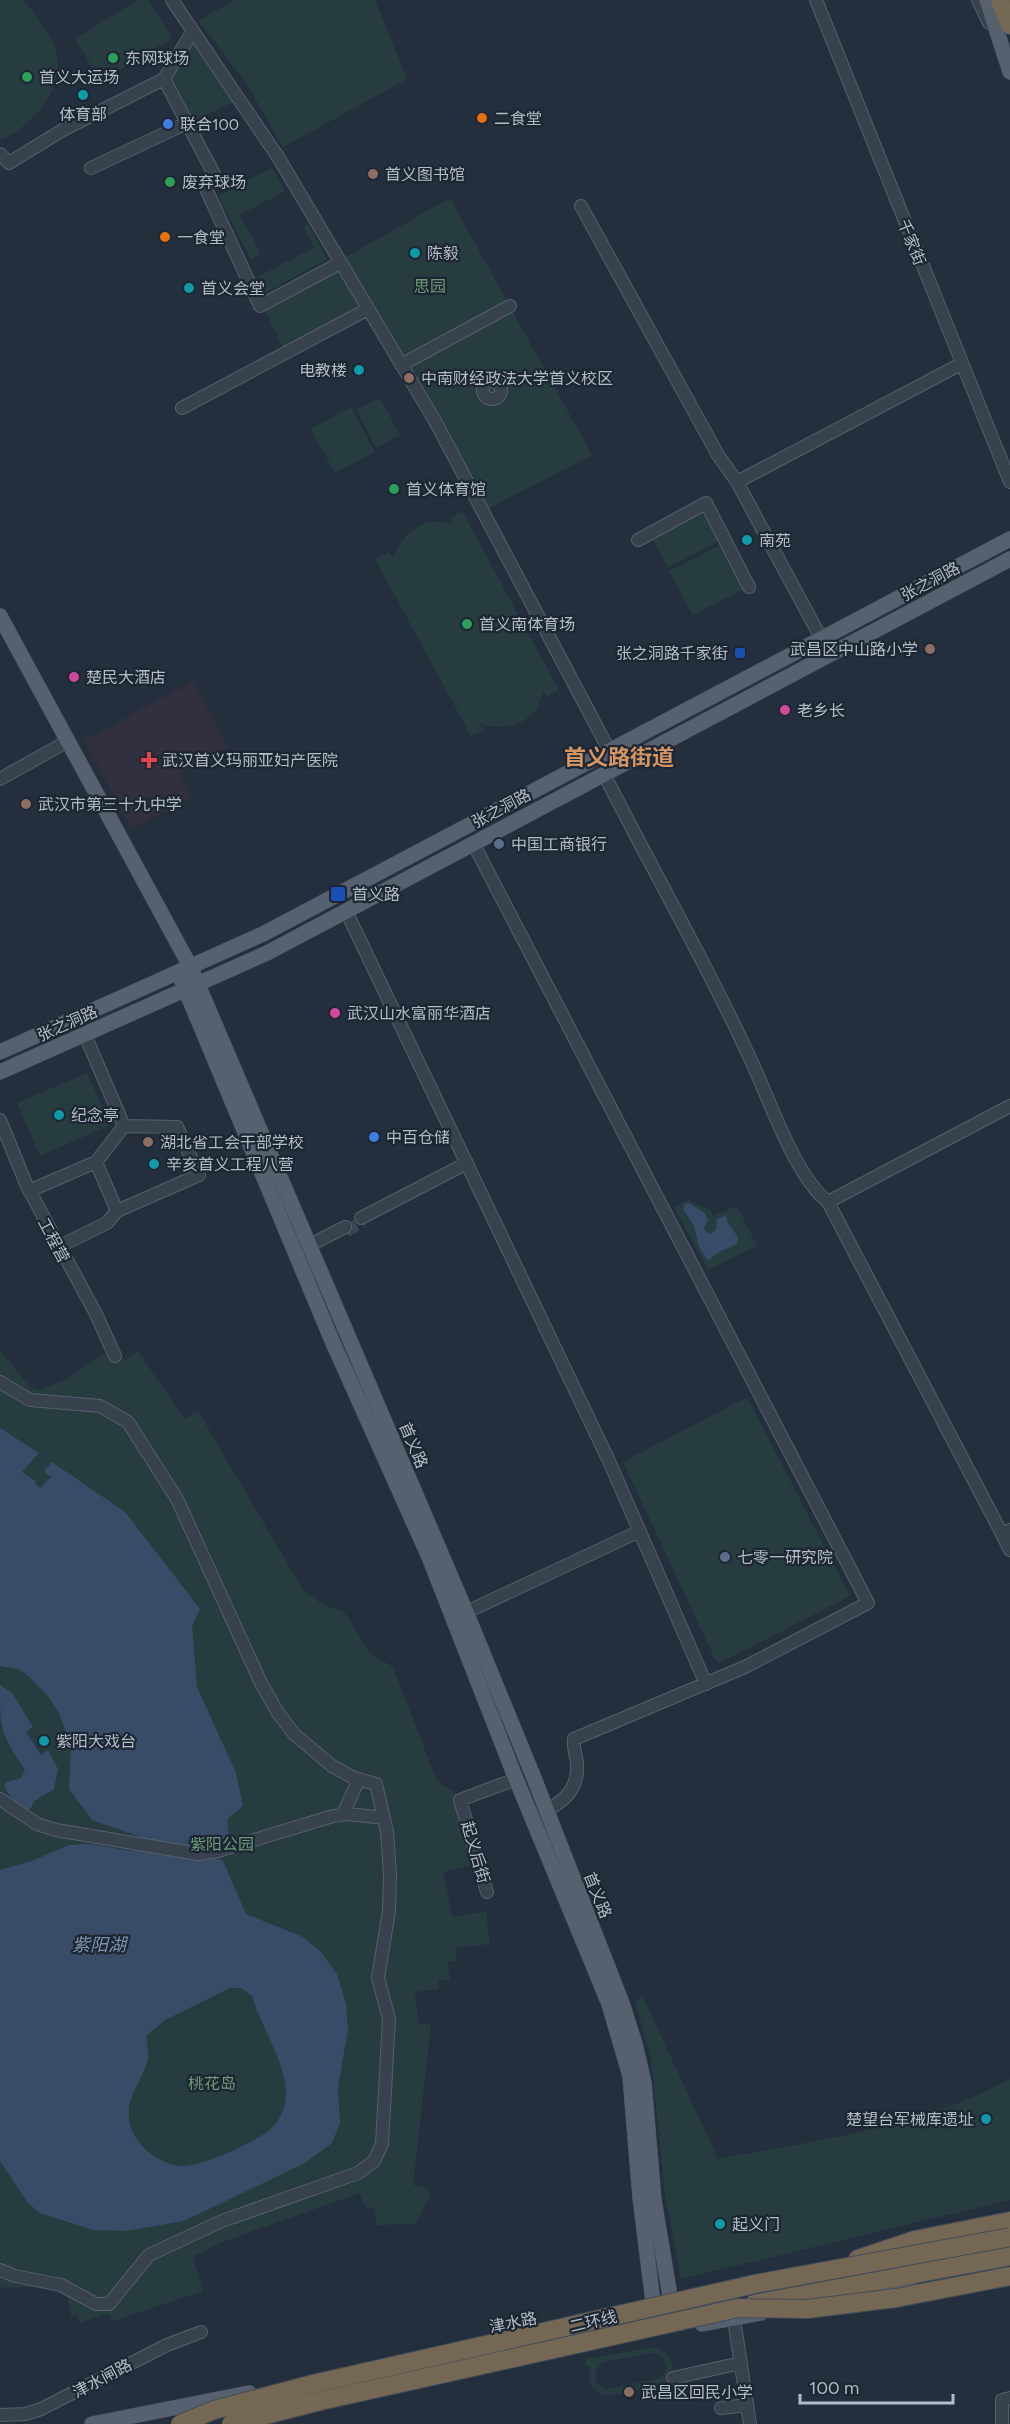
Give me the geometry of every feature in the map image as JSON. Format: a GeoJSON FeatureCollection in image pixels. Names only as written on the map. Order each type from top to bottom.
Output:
{"type":"FeatureCollection","features":[{"type":"Feature","properties":{"kind":"highway"},"geometry":{"type":"LineString","coordinates":[[1000,0],[1010,25]]}},
{"type":"Feature","properties":{"kind":"highway"},"geometry":{"type":"LineString","coordinates":[[810,2275],[915,2240],[1010,2221]]}},
{"type":"Feature","properties":{"kind":"highway","name":"二环线"},"geometry":{"type":"LineString","coordinates":[[182,2424],[214,2410],[314,2384],[755,2284],[1010,2235]]}},
{"type":"Feature","properties":{"kind":"highway","name":"二环线"},"geometry":{"type":"LineString","coordinates":[[231,2424],[320,2401],[1010,2256]]}},
{"type":"Feature","properties":{"kind":"highway"},"geometry":{"type":"LineString","coordinates":[[736,2313],[807,2309],[896,2298],[1010,2276]]}},
{"type":"Feature","properties":{"kind":"main road"},"geometry":{"type":"LineString","coordinates":[[987,0],[1010,72]]}},
{"type":"Feature","properties":{"kind":"main road","name":"张之洞路"},"geometry":{"type":"LineString","coordinates":[[0,1052],[273,929],[1010,539]]}},
{"type":"Feature","properties":{"kind":"main road","name":"张之洞路"},"geometry":{"type":"LineString","coordinates":[[0,1072],[267,953],[1010,559]]}},
{"type":"Feature","properties":{"kind":"main road","name":"首义路"},"geometry":{"type":"LineString","coordinates":[[0,616],[68,741],[184,969],[311,1247],[539,1814],[609,2004],[630,2076],[640,2197],[657,2333]]}},
{"type":"Feature","properties":{"kind":"main road","name":"首义路"},"geometry":{"type":"LineString","coordinates":[[192,987],[333,1342],[458,1612],[516,1779],[539,1814],[622,2003],[640,2063],[654,2200],[675,2329]]}},
{"type":"Feature","properties":{"kind":"main road","name":"津水路"},"geometry":{"type":"LineString","coordinates":[[92,2424],[673,2309],[1010,2235]]}},
{"type":"Feature","properties":{"kind":"main road"},"geometry":{"type":"LineString","coordinates":[[182,2424],[352,2389],[657,2333],[736,2313],[1010,2264]]}},
{"type":"Feature","properties":{"kind":"street"},"geometry":{"type":"LineString","coordinates":[[172,0],[192,32],[236,91],[265,137],[435,421],[618,767]]}},
{"type":"Feature","properties":{"kind":"street","name":"千家街"},"geometry":{"type":"LineString","coordinates":[[816,0],[1010,482]]}},
{"type":"Feature","properties":{"kind":"street"},"geometry":{"type":"LineString","coordinates":[[978,0],[1002,51]]}},
{"type":"Feature","properties":{"kind":"street"},"geometry":{"type":"LineString","coordinates":[[0,154],[9,163],[62,131],[164,79],[192,32]]}},
{"type":"Feature","properties":{"kind":"street"},"geometry":{"type":"LineString","coordinates":[[164,79],[214,174]]}},
{"type":"Feature","properties":{"kind":"street"},"geometry":{"type":"LineString","coordinates":[[92,168],[187,123]]}},
{"type":"Feature","properties":{"kind":"street"},"geometry":{"type":"LineString","coordinates":[[207,191],[260,306],[340,263]]}},
{"type":"Feature","properties":{"kind":"street"},"geometry":{"type":"LineString","coordinates":[[581,206],[718,455],[737,482],[820,638]]}},
{"type":"Feature","properties":{"kind":"street"},"geometry":{"type":"LineString","coordinates":[[401,365],[510,306]]}},
{"type":"Feature","properties":{"kind":"street"},"geometry":{"type":"LineString","coordinates":[[182,408],[368,309]]}},
{"type":"Feature","properties":{"kind":"street"},"geometry":{"type":"LineString","coordinates":[[737,482],[961,364]]}},
{"type":"Feature","properties":{"kind":"street"},"geometry":{"type":"LineString","coordinates":[[638,540],[706,503],[749,587]]}},
{"type":"Feature","properties":{"kind":"street"},"geometry":{"type":"LineString","coordinates":[[0,779],[68,741]]}},
{"type":"Feature","properties":{"kind":"street"},"geometry":{"type":"LineString","coordinates":[[604,774],[755,1068],[780,1128],[817,1191],[828,1202],[1006,1532],[1010,1550]]}},
{"type":"Feature","properties":{"kind":"street"},"geometry":{"type":"LineString","coordinates":[[473,843],[868,1603],[745,1667],[574,1739],[577,1763],[575,1785],[567,1797],[539,1814]]}},
{"type":"Feature","properties":{"kind":"street"},"geometry":{"type":"LineString","coordinates":[[346,911],[638,1528],[706,1684]]}},
{"type":"Feature","properties":{"kind":"street"},"geometry":{"type":"LineString","coordinates":[[85,1035],[124,1126]]}},
{"type":"Feature","properties":{"kind":"street"},"geometry":{"type":"LineString","coordinates":[[828,1202],[1010,1107]]}},
{"type":"Feature","properties":{"kind":"street","name":"工程营"},"geometry":{"type":"LineString","coordinates":[[0,1120],[29,1191],[96,1314],[115,1356]]}},
{"type":"Feature","properties":{"kind":"street"},"geometry":{"type":"LineString","coordinates":[[29,1191],[96,1162],[124,1126]]}},
{"type":"Feature","properties":{"kind":"street"},"geometry":{"type":"LineString","coordinates":[[58,1247],[107,1223],[117,1211],[200,1175],[177,1127],[124,1126]]}},
{"type":"Feature","properties":{"kind":"street"},"geometry":{"type":"LineString","coordinates":[[96,1162],[117,1211]]}},
{"type":"Feature","properties":{"kind":"street"},"geometry":{"type":"LineString","coordinates":[[362,1220],[467,1165]]}},
{"type":"Feature","properties":{"kind":"street"},"geometry":{"type":"LineString","coordinates":[[311,1247],[345,1229]]}},
{"type":"Feature","properties":{"kind":"street"},"geometry":{"type":"LineString","coordinates":[[0,1382],[30,1400],[100,1406],[118,1415],[133,1427],[177,1499],[261,1683],[278,1713],[294,1734],[338,1770],[376,1784],[390,1858],[390,1902],[378,1981],[388,2010],[389,2029],[382,2144],[374,2161],[350,2176],[222,2222],[157,2251],[142,2261],[115,2300],[106,2305],[96,2304],[62,2285],[15,2276],[0,2270]]}},
{"type":"Feature","properties":{"kind":"street"},"geometry":{"type":"LineString","coordinates":[[458,1612],[638,1528]]}},
{"type":"Feature","properties":{"kind":"street"},"geometry":{"type":"LineString","coordinates":[[343,1814],[359,1779]]}},
{"type":"Feature","properties":{"kind":"street","name":"起义后街"},"geometry":{"type":"LineString","coordinates":[[487,1892],[460,1800],[516,1779]]}},
{"type":"Feature","properties":{"kind":"street"},"geometry":{"type":"LineString","coordinates":[[0,1799],[38,1824],[56,1830],[168,1850],[206,1854],[343,1814],[384,1818]]}},
{"type":"Feature","properties":{"kind":"street"},"geometry":{"type":"LineString","coordinates":[[736,2313],[750,2424]]}},
{"type":"Feature","properties":{"kind":"street","name":"津水闸路"},"geometry":{"type":"LineString","coordinates":[[0,2415],[26,2414],[41,2409],[167,2345],[201,2332]]}},
{"type":"Feature","properties":{"kind":"street"},"geometry":{"type":"LineString","coordinates":[[673,2378],[741,2363]]}},
{"type":"Feature","properties":{"kind":"street"},"geometry":{"type":"LineString","coordinates":[[1002,2424],[1002,2400],[1010,2398]]}},
{"type":"Feature","properties":{"kind":"street"},"geometry":{"type":"LineString","coordinates":[[721,2408],[747,2405]]}},
{"type":"Feature","properties":{"kind":"shaded area","name":"武汉首义玛丽亚妇产医院"},"geometry":{"type":"Polygon","coordinates":[[[193,682],[228,747],[179,774],[191,798],[132,829],[84,740],[193,682]]]}},
{"type":"Feature","properties":{"kind":"green space","name":"首义大运场"},"geometry":{"type":"Polygon","coordinates":[[[0,0],[24,0],[51,39],[57,55],[57,71],[54,86],[37,113],[13,134],[0,141],[0,0]]]}},
{"type":"Feature","properties":{"kind":"green space","name":"东网球场"},"geometry":{"type":"Polygon","coordinates":[[[138,0],[148,0],[172,38],[101,82],[75,39],[138,0]]]}},
{"type":"Feature","properties":{"kind":"green space"},"geometry":{"type":"Polygon","coordinates":[[[233,0],[375,0],[407,79],[283,147],[246,83],[199,21],[233,0]]]}},
{"type":"Feature","properties":{"kind":"green space"},"geometry":{"type":"Polygon","coordinates":[[[194,41],[233,102],[190,123],[171,83],[171,77],[194,41]]]}},
{"type":"Feature","properties":{"kind":"green space"},"geometry":{"type":"Polygon","coordinates":[[[272,168],[285,191],[240,215],[261,254],[251,259],[218,196],[272,168]]]}},
{"type":"Feature","properties":{"kind":"green space","name":"思园"},"geometry":{"type":"Polygon","coordinates":[[[450,198],[592,455],[488,509],[344,258],[450,198]]]}},
{"type":"Feature","properties":{"kind":"green space"},"geometry":{"type":"Polygon","coordinates":[[[308,224],[327,259],[265,293],[257,277],[314,248],[304,228],[308,224]]]}},
{"type":"Feature","properties":{"kind":"green space"},"geometry":{"type":"Polygon","coordinates":[[[338,266],[363,309],[284,350],[263,307],[338,266]]]}},
{"type":"Feature","properties":{"kind":"green space"},"geometry":{"type":"Polygon","coordinates":[[[380,398],[400,435],[376,448],[356,410],[380,398]]]}},
{"type":"Feature","properties":{"kind":"green space"},"geometry":{"type":"Polygon","coordinates":[[[351,407],[375,452],[335,473],[311,429],[351,407]]]}},
{"type":"Feature","properties":{"kind":"green space"},"geometry":{"type":"Polygon","coordinates":[[[703,509],[719,541],[668,568],[651,537],[703,509]]]}},
{"type":"Feature","properties":{"kind":"green space","name":"首义南体育场"},"geometry":{"type":"Polygon","coordinates":[[[462,511],[559,690],[547,697],[543,691],[535,710],[520,722],[501,727],[480,723],[483,730],[471,736],[375,559],[389,552],[393,558],[402,541],[416,528],[433,522],[452,525],[449,519],[462,511]]]}},
{"type":"Feature","properties":{"kind":"green space"},"geometry":{"type":"Polygon","coordinates":[[[721,545],[744,589],[693,615],[669,571],[721,545]]]}},
{"type":"Feature","properties":{"kind":"green space"},"geometry":{"type":"Polygon","coordinates":[[[87,1073],[110,1125],[40,1156],[17,1103],[87,1073]]]}},
{"type":"Feature","properties":{"kind":"green space"},"geometry":{"type":"Polygon","coordinates":[[[689,1200],[710,1210],[713,1216],[737,1206],[757,1246],[708,1270],[674,1207],[689,1200]]]}},
{"type":"Feature","properties":{"kind":"green space","name":"紫阳公园"},"geometry":{"type":"Polygon","coordinates":[[[0,1350],[29,1386],[38,1390],[65,1380],[104,1353],[110,1361],[120,1355],[124,1360],[138,1351],[184,1419],[198,1411],[303,1590],[322,1604],[345,1613],[370,1653],[393,1667],[437,1781],[454,1792],[472,1865],[443,1872],[452,1917],[486,1911],[490,1944],[455,1948],[457,1961],[447,1962],[450,1980],[438,1981],[439,1989],[415,1992],[419,2024],[431,2023],[413,2185],[428,2189],[427,2192],[431,2193],[415,2224],[377,2225],[374,2207],[365,2208],[360,2193],[222,2242],[193,2257],[203,2291],[112,2321],[109,2313],[79,2323],[77,2315],[71,2316],[67,2294],[49,2286],[0,2288],[0,1350]]]}},
{"type":"Feature","properties":{"kind":"green space"},"geometry":{"type":"Polygon","coordinates":[[[747,1397],[850,1596],[720,1663],[716,1661],[623,1462],[747,1397]]]}},
{"type":"Feature","properties":{"kind":"green space"},"geometry":{"type":"Polygon","coordinates":[[[643,1997],[718,2159],[830,2138],[904,2121],[976,2096],[1010,2079],[1010,2200],[681,2279],[665,2195],[651,2058],[635,2001],[643,1997]]]}},
{"type":"Feature","properties":{"kind":"green space"},"geometry":{"type":"Polygon","coordinates":[[[655,2347],[665,2353],[673,2369],[669,2379],[659,2385],[603,2395],[594,2390],[589,2383],[590,2366],[586,2366],[585,2359],[655,2347]],[[655,2354],[602,2362],[595,2371],[596,2382],[606,2389],[658,2379],[665,2372],[665,2365],[663,2359],[655,2354]]]}},
{"type":"Feature","properties":{"kind":"water"},"geometry":{"type":"Polygon","coordinates":[[[689,1203],[705,1213],[708,1220],[704,1229],[709,1234],[716,1230],[717,1219],[726,1215],[728,1223],[738,1237],[737,1244],[719,1252],[708,1261],[699,1247],[694,1226],[683,1209],[685,1204],[689,1203]]]}},
{"type":"Feature","properties":{"kind":"water","name":"紫阳湖"},"geometry":{"type":"Polygon","coordinates":[[[0,1428],[39,1453],[22,1472],[36,1481],[35,1484],[40,1488],[51,1477],[44,1471],[52,1462],[125,1512],[200,1609],[192,1626],[197,1687],[236,1773],[243,1806],[228,1818],[228,1833],[221,1842],[199,1847],[168,1846],[167,1853],[191,1859],[215,1858],[223,1861],[246,1914],[303,1937],[320,1951],[337,1974],[346,2004],[348,2030],[338,2087],[340,2123],[332,2143],[305,2163],[184,2221],[125,2231],[93,2230],[40,2213],[28,2203],[0,2161],[0,1870],[32,1861],[69,1845],[91,1844],[132,1851],[138,1848],[140,1840],[138,1836],[92,1820],[69,1789],[71,1746],[59,1713],[47,1695],[26,1674],[18,1669],[0,1666],[0,1428]],[[230,1988],[165,2020],[146,2036],[148,2059],[131,2100],[129,2118],[131,2128],[139,2142],[145,2149],[167,2163],[193,2165],[230,2152],[272,2128],[283,2110],[286,2091],[280,2064],[252,1996],[241,1988],[230,1988]]]}},
{"type":"Feature","properties":{"kind":"water"},"geometry":{"type":"Polygon","coordinates":[[[0,1685],[12,1693],[33,1727],[26,1732],[41,1755],[48,1750],[58,1769],[54,1789],[33,1802],[32,1807],[27,1811],[13,1801],[4,1786],[7,1782],[21,1778],[25,1770],[3,1730],[0,1685]]]}},
{"type":"Feature","properties":{"kind":"tunnel"},"geometry":{"type":"LineString","coordinates":[[346,1231],[363,1222]]}},
{"type":"Feature","properties":{"kind":"place","name":"东网球场"},"geometry":{"type":"Point","coordinates":[113,58]}},
{"type":"Feature","properties":{"kind":"place","name":"首义大运场"},"geometry":{"type":"Point","coordinates":[27,77]}},
{"type":"Feature","properties":{"kind":"place","name":"体育部"},"geometry":{"type":"Point","coordinates":[83,95]}},
{"type":"Feature","properties":{"kind":"place","name":"二食堂"},"geometry":{"type":"Point","coordinates":[482,118]}},
{"type":"Feature","properties":{"kind":"place","name":"联合100"},"geometry":{"type":"Point","coordinates":[168,124]}},
{"type":"Feature","properties":{"kind":"place","name":"首义图书馆"},"geometry":{"type":"Point","coordinates":[373,174]}},
{"type":"Feature","properties":{"kind":"place","name":"废弃球场"},"geometry":{"type":"Point","coordinates":[170,182]}},
{"type":"Feature","properties":{"kind":"place","name":"一食堂"},"geometry":{"type":"Point","coordinates":[165,237]}},
{"type":"Feature","properties":{"kind":"place","name":"陈毅"},"geometry":{"type":"Point","coordinates":[415,253]}},
{"type":"Feature","properties":{"kind":"place","name":"首义会堂"},"geometry":{"type":"Point","coordinates":[189,288]}},
{"type":"Feature","properties":{"kind":"place","name":"电教楼"},"geometry":{"type":"Point","coordinates":[359,370]}},
{"type":"Feature","properties":{"kind":"place","name":"中南财经政法大学首义校区"},"geometry":{"type":"Point","coordinates":[409,378]}},
{"type":"Feature","properties":{"kind":"place","name":"首义体育馆"},"geometry":{"type":"Point","coordinates":[394,489]}},
{"type":"Feature","properties":{"kind":"place","name":"南苑"},"geometry":{"type":"Point","coordinates":[747,540]}},
{"type":"Feature","properties":{"kind":"place","name":"首义南体育场"},"geometry":{"type":"Point","coordinates":[467,624]}},
{"type":"Feature","properties":{"kind":"place","name":"武昌区中山路小学"},"geometry":{"type":"Point","coordinates":[930,649]}},
{"type":"Feature","properties":{"kind":"place","name":"张之洞路千家街"},"geometry":{"type":"Point","coordinates":[740,653]}},
{"type":"Feature","properties":{"kind":"place","name":"楚民大酒店"},"geometry":{"type":"Point","coordinates":[74,677]}},
{"type":"Feature","properties":{"kind":"place","name":"老乡长"},"geometry":{"type":"Point","coordinates":[785,710]}},
{"type":"Feature","properties":{"kind":"place","name":"武汉首义玛丽亚妇产医院"},"geometry":{"type":"Point","coordinates":[149,760]}},
{"type":"Feature","properties":{"kind":"place","name":"武汉市第三十九中学"},"geometry":{"type":"Point","coordinates":[26,804]}},
{"type":"Feature","properties":{"kind":"place","name":"中国工商银行"},"geometry":{"type":"Point","coordinates":[499,844]}},
{"type":"Feature","properties":{"kind":"place","name":"首义路"},"geometry":{"type":"Point","coordinates":[338,894]}},
{"type":"Feature","properties":{"kind":"place","name":"武汉山水富丽华酒店"},"geometry":{"type":"Point","coordinates":[335,1013]}},
{"type":"Feature","properties":{"kind":"place","name":"纪念亭"},"geometry":{"type":"Point","coordinates":[59,1115]}},
{"type":"Feature","properties":{"kind":"place","name":"中百仓储"},"geometry":{"type":"Point","coordinates":[374,1137]}},
{"type":"Feature","properties":{"kind":"place","name":"湖北省工会干部学校"},"geometry":{"type":"Point","coordinates":[148,1142]}},
{"type":"Feature","properties":{"kind":"place","name":"辛亥首义工程八营"},"geometry":{"type":"Point","coordinates":[154,1164]}},
{"type":"Feature","properties":{"kind":"place","name":"七零一研究院"},"geometry":{"type":"Point","coordinates":[725,1557]}},
{"type":"Feature","properties":{"kind":"place","name":"紫阳大戏台"},"geometry":{"type":"Point","coordinates":[44,1741]}},
{"type":"Feature","properties":{"kind":"place","name":"楚望台军械库遗址"},"geometry":{"type":"Point","coordinates":[986,2119]}},
{"type":"Feature","properties":{"kind":"place","name":"起义门"},"geometry":{"type":"Point","coordinates":[720,2224]}},
{"type":"Feature","properties":{"kind":"place","name":"武昌区回民小学"},"geometry":{"type":"Point","coordinates":[629,2392]}},
{"type":"Feature","properties":{"kind":"district","name":"首义路街道"},"geometry":{"type":"Point","coordinates":[619,757]}},
{"type":"Feature","properties":{"kind":"park label","name":"桃花岛"},"geometry":{"type":"Point","coordinates":[212,2083]}}]}
